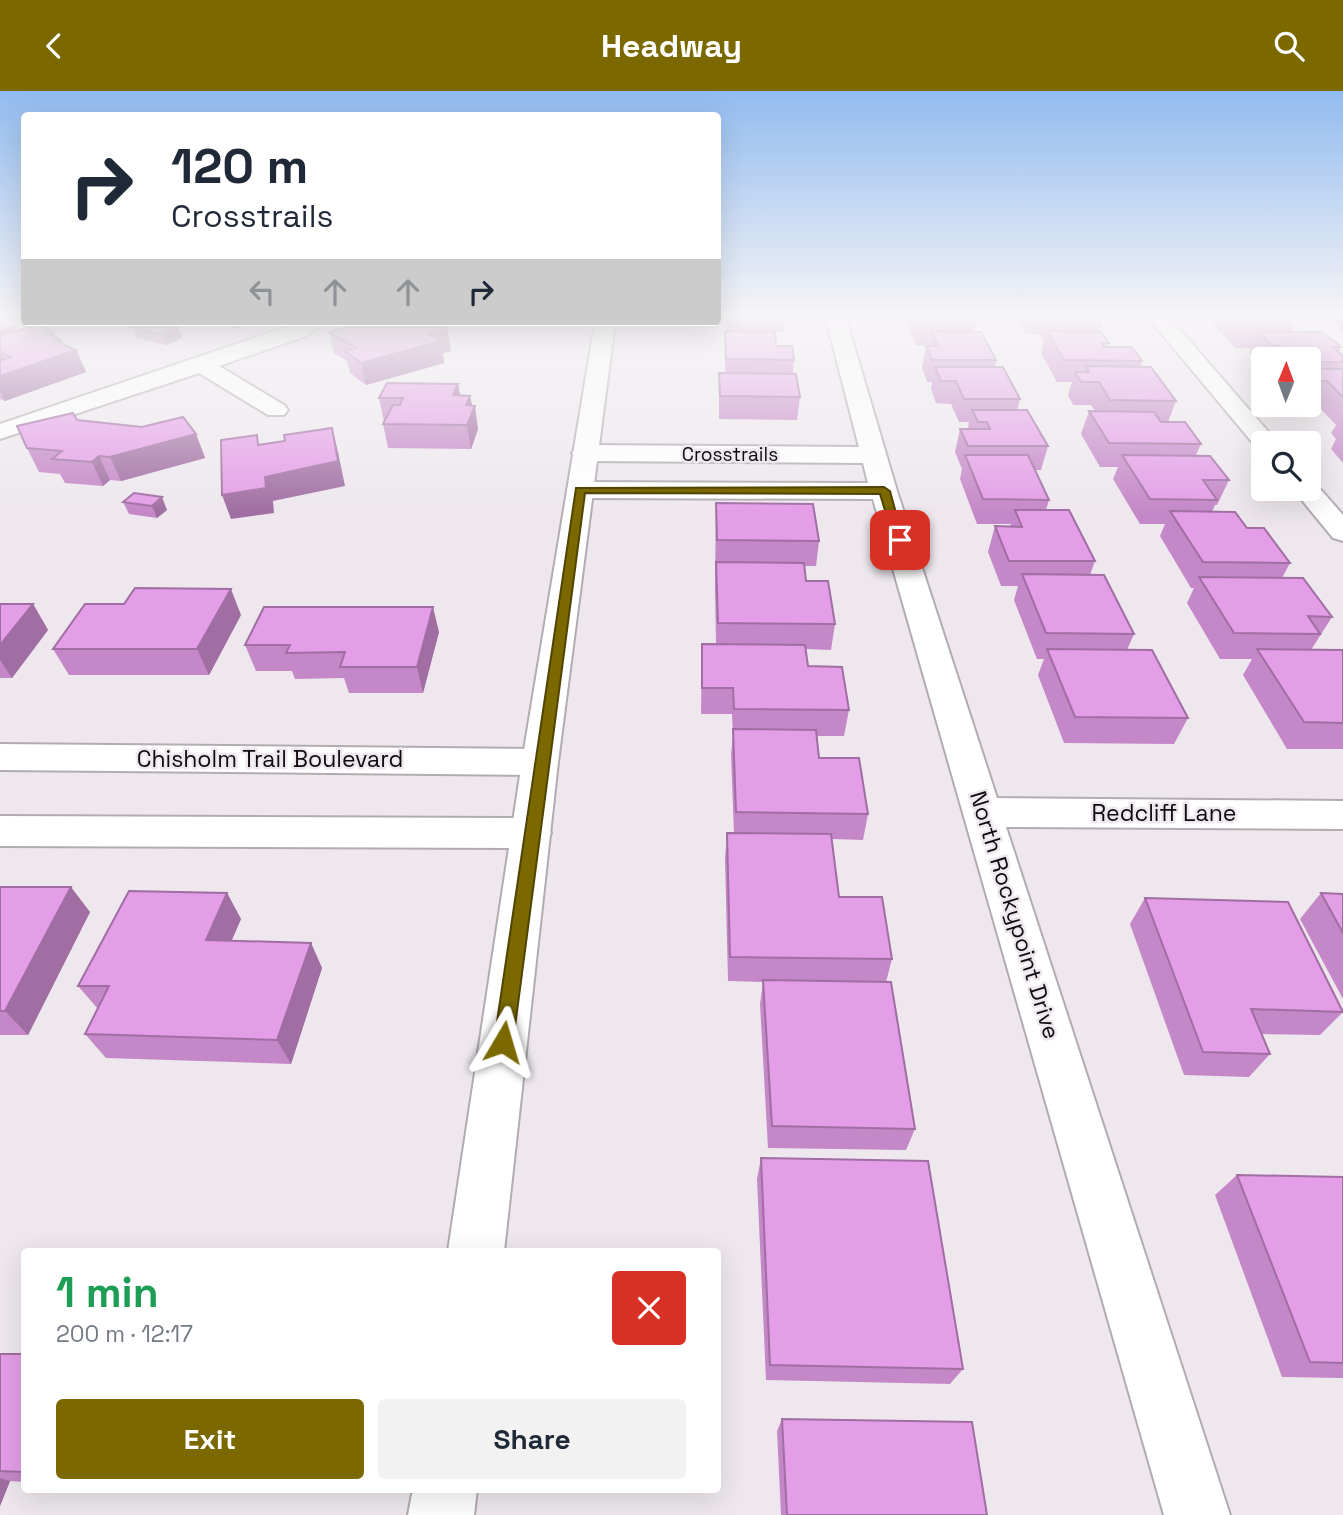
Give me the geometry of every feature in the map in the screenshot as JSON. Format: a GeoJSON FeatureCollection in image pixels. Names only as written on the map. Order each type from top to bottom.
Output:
{"type":"FeatureCollection","features":[{"type":"Feature","properties":{"kind":"street"},"geometry":{"type":"LineString","coordinates":[[0,432],[152,381]]}},
{"type":"Feature","properties":{"kind":"street"},"geometry":{"type":"LineString","coordinates":[[229,381],[276,410]]}},
{"type":"Feature","properties":{"kind":"street"},"geometry":{"type":"LineString","coordinates":[[476,1248],[540,762],[596,381]]}},
{"type":"Feature","properties":{"kind":"street","name":"North Rockypoint Drive"},"geometry":{"type":"LineString","coordinates":[[854,381],[1197,1515]]}},
{"type":"Feature","properties":{"kind":"street"},"geometry":{"type":"LineString","coordinates":[[1213,381],[1256,431]]}},
{"type":"Feature","properties":{"kind":"street","name":"Crosstrails"},"geometry":{"type":"LineString","coordinates":[[585,453],[880,473]]}},
{"type":"Feature","properties":{"kind":"street","name":"Crosstrails"},"geometry":{"type":"LineString","coordinates":[[580,490],[880,473]]}},
{"type":"Feature","properties":{"kind":"street"},"geometry":{"type":"LineString","coordinates":[[1316,501],[1343,532]]}},
{"type":"Feature","properties":{"kind":"street","name":"Chisholm Trail Boulevard"},"geometry":{"type":"LineString","coordinates":[[0,757],[540,762]]}},
{"type":"Feature","properties":{"kind":"street","name":"Redcliff Lane"},"geometry":{"type":"LineString","coordinates":[[984,812],[1343,815]]}},
{"type":"Feature","properties":{"kind":"street"},"geometry":{"type":"LineString","coordinates":[[0,831],[531,833]]}},
{"type":"Feature","properties":{"kind":"street"},"geometry":{"type":"LineString","coordinates":[[442,1515],[445,1493]]}},
{"type":"Feature","properties":{"kind":"building"},"geometry":{"type":"Polygon","coordinates":[[[719,381],[797,381],[800,397],[720,396],[719,381]]]}},
{"type":"Feature","properties":{"kind":"building"},"geometry":{"type":"Polygon","coordinates":[[[956,381],[1011,381],[1020,399],[964,399],[956,381]]]}},
{"type":"Feature","properties":{"kind":"building"},"geometry":{"type":"Polygon","coordinates":[[[1162,381],[1176,401],[1110,400],[1099,382],[1081,382],[1162,381]]]}},
{"type":"Feature","properties":{"kind":"building"},"geometry":{"type":"Polygon","coordinates":[[[1327,381],[1343,381],[1343,397],[1327,381]]]}},
{"type":"Feature","properties":{"kind":"building"},"geometry":{"type":"Polygon","coordinates":[[[387,383],[458,384],[453,395],[470,396],[466,405],[475,406],[467,425],[383,424],[393,405],[400,405],[403,398],[379,398],[387,383]]]}},
{"type":"Feature","properties":{"kind":"building"},"geometry":{"type":"Polygon","coordinates":[[[972,410],[1027,410],[1048,446],[968,446],[960,429],[990,429],[987,422],[978,422],[972,410]]]}},
{"type":"Feature","properties":{"kind":"building"},"geometry":{"type":"Polygon","coordinates":[[[1089,411],[1154,412],[1161,422],[1185,422],[1201,444],[1109,443],[1089,411]]]}},
{"type":"Feature","properties":{"kind":"building"},"geometry":{"type":"Polygon","coordinates":[[[73,413],[77,420],[142,427],[183,417],[196,434],[110,457],[99,456],[92,462],[52,459],[62,451],[27,448],[17,426],[73,413]]]}},
{"type":"Feature","properties":{"kind":"building"},"geometry":{"type":"Polygon","coordinates":[[[332,428],[338,461],[265,477],[266,488],[222,495],[221,440],[257,435],[258,445],[285,441],[284,435],[332,428]]]}},
{"type":"Feature","properties":{"kind":"building"},"geometry":{"type":"Polygon","coordinates":[[[965,455],[1028,455],[1049,500],[983,499],[965,455]]]}},
{"type":"Feature","properties":{"kind":"building"},"geometry":{"type":"Polygon","coordinates":[[[1122,455],[1210,456],[1229,480],[1203,480],[1217,500],[1150,499],[1122,455]]]}},
{"type":"Feature","properties":{"kind":"building"},"geometry":{"type":"Polygon","coordinates":[[[134,493],[162,497],[152,506],[123,502],[134,493]]]}},
{"type":"Feature","properties":{"kind":"building"},"geometry":{"type":"Polygon","coordinates":[[[716,503],[813,504],[819,541],[717,540],[716,503]]]}},
{"type":"Feature","properties":{"kind":"building"},"geometry":{"type":"Polygon","coordinates":[[[1015,510],[1069,510],[1095,561],[1009,561],[995,526],[1022,527],[1015,510]]]}},
{"type":"Feature","properties":{"kind":"building"},"geometry":{"type":"Polygon","coordinates":[[[1170,511],[1235,512],[1247,528],[1264,528],[1290,563],[1203,562],[1170,511]]]}},
{"type":"Feature","properties":{"kind":"building"},"geometry":{"type":"Polygon","coordinates":[[[716,562],[804,563],[806,581],[828,581],[835,624],[718,623],[716,562]]]}},
{"type":"Feature","properties":{"kind":"building"},"geometry":{"type":"Polygon","coordinates":[[[1022,574],[1104,575],[1134,634],[1046,633],[1022,574]]]}},
{"type":"Feature","properties":{"kind":"building"},"geometry":{"type":"Polygon","coordinates":[[[1199,577],[1303,578],[1332,617],[1308,616],[1320,634],[1234,633],[1199,577]]]}},
{"type":"Feature","properties":{"kind":"building"},"geometry":{"type":"Polygon","coordinates":[[[135,588],[231,589],[197,649],[53,649],[85,604],[124,604],[135,588]]]}},
{"type":"Feature","properties":{"kind":"building"},"geometry":{"type":"Polygon","coordinates":[[[0,604],[33,604],[0,645],[0,604]]]}},
{"type":"Feature","properties":{"kind":"building"},"geometry":{"type":"Polygon","coordinates":[[[264,607],[433,607],[417,667],[340,667],[345,652],[286,653],[290,645],[245,645],[264,607]]]}},
{"type":"Feature","properties":{"kind":"building"},"geometry":{"type":"Polygon","coordinates":[[[702,644],[805,645],[808,666],[842,667],[849,710],[734,709],[733,688],[702,688],[702,644]]]}},
{"type":"Feature","properties":{"kind":"building"},"geometry":{"type":"Polygon","coordinates":[[[1047,649],[1152,650],[1188,718],[1075,717],[1047,649]]]}},
{"type":"Feature","properties":{"kind":"building"},"geometry":{"type":"Polygon","coordinates":[[[1257,649],[1343,650],[1343,723],[1304,722],[1257,649]]]}},
{"type":"Feature","properties":{"kind":"building"},"geometry":{"type":"Polygon","coordinates":[[[733,729],[816,730],[819,758],[859,758],[868,814],[736,812],[733,729]]]}},
{"type":"Feature","properties":{"kind":"building"},"geometry":{"type":"Polygon","coordinates":[[[727,833],[831,834],[839,897],[882,897],[892,959],[730,957],[727,833]]]}},
{"type":"Feature","properties":{"kind":"building"},"geometry":{"type":"Polygon","coordinates":[[[0,887],[71,887],[5,1011],[0,1011],[0,887]]]}},
{"type":"Feature","properties":{"kind":"building"},"geometry":{"type":"Polygon","coordinates":[[[129,891],[227,893],[206,940],[311,943],[277,1040],[85,1034],[109,986],[78,986],[129,891]]]}},
{"type":"Feature","properties":{"kind":"building"},"geometry":{"type":"Polygon","coordinates":[[[1321,893],[1343,894],[1343,933],[1321,893]]]}},
{"type":"Feature","properties":{"kind":"building"},"geometry":{"type":"Polygon","coordinates":[[[1145,898],[1288,902],[1343,1012],[1251,1009],[1270,1054],[1203,1052],[1145,898]]]}},
{"type":"Feature","properties":{"kind":"building"},"geometry":{"type":"Polygon","coordinates":[[[763,980],[891,982],[915,1129],[772,1126],[763,980]]]}},
{"type":"Feature","properties":{"kind":"building"},"geometry":{"type":"Polygon","coordinates":[[[761,1158],[928,1161],[963,1369],[770,1365],[761,1158]]]}},
{"type":"Feature","properties":{"kind":"building"},"geometry":{"type":"Polygon","coordinates":[[[1237,1175],[1343,1177],[1343,1363],[1310,1362],[1237,1175]]]}},
{"type":"Feature","properties":{"kind":"building"},"geometry":{"type":"Polygon","coordinates":[[[0,1354],[21,1354],[21,1472],[0,1471],[0,1354]]]}},
{"type":"Feature","properties":{"kind":"building"},"geometry":{"type":"Polygon","coordinates":[[[782,1419],[972,1422],[987,1515],[787,1515],[782,1419]]]}},
{"type":"Feature","properties":{"kind":"route"},"geometry":{"type":"LineString","coordinates":[[503,1042],[580,490],[884,491],[900,540]]}}]}
